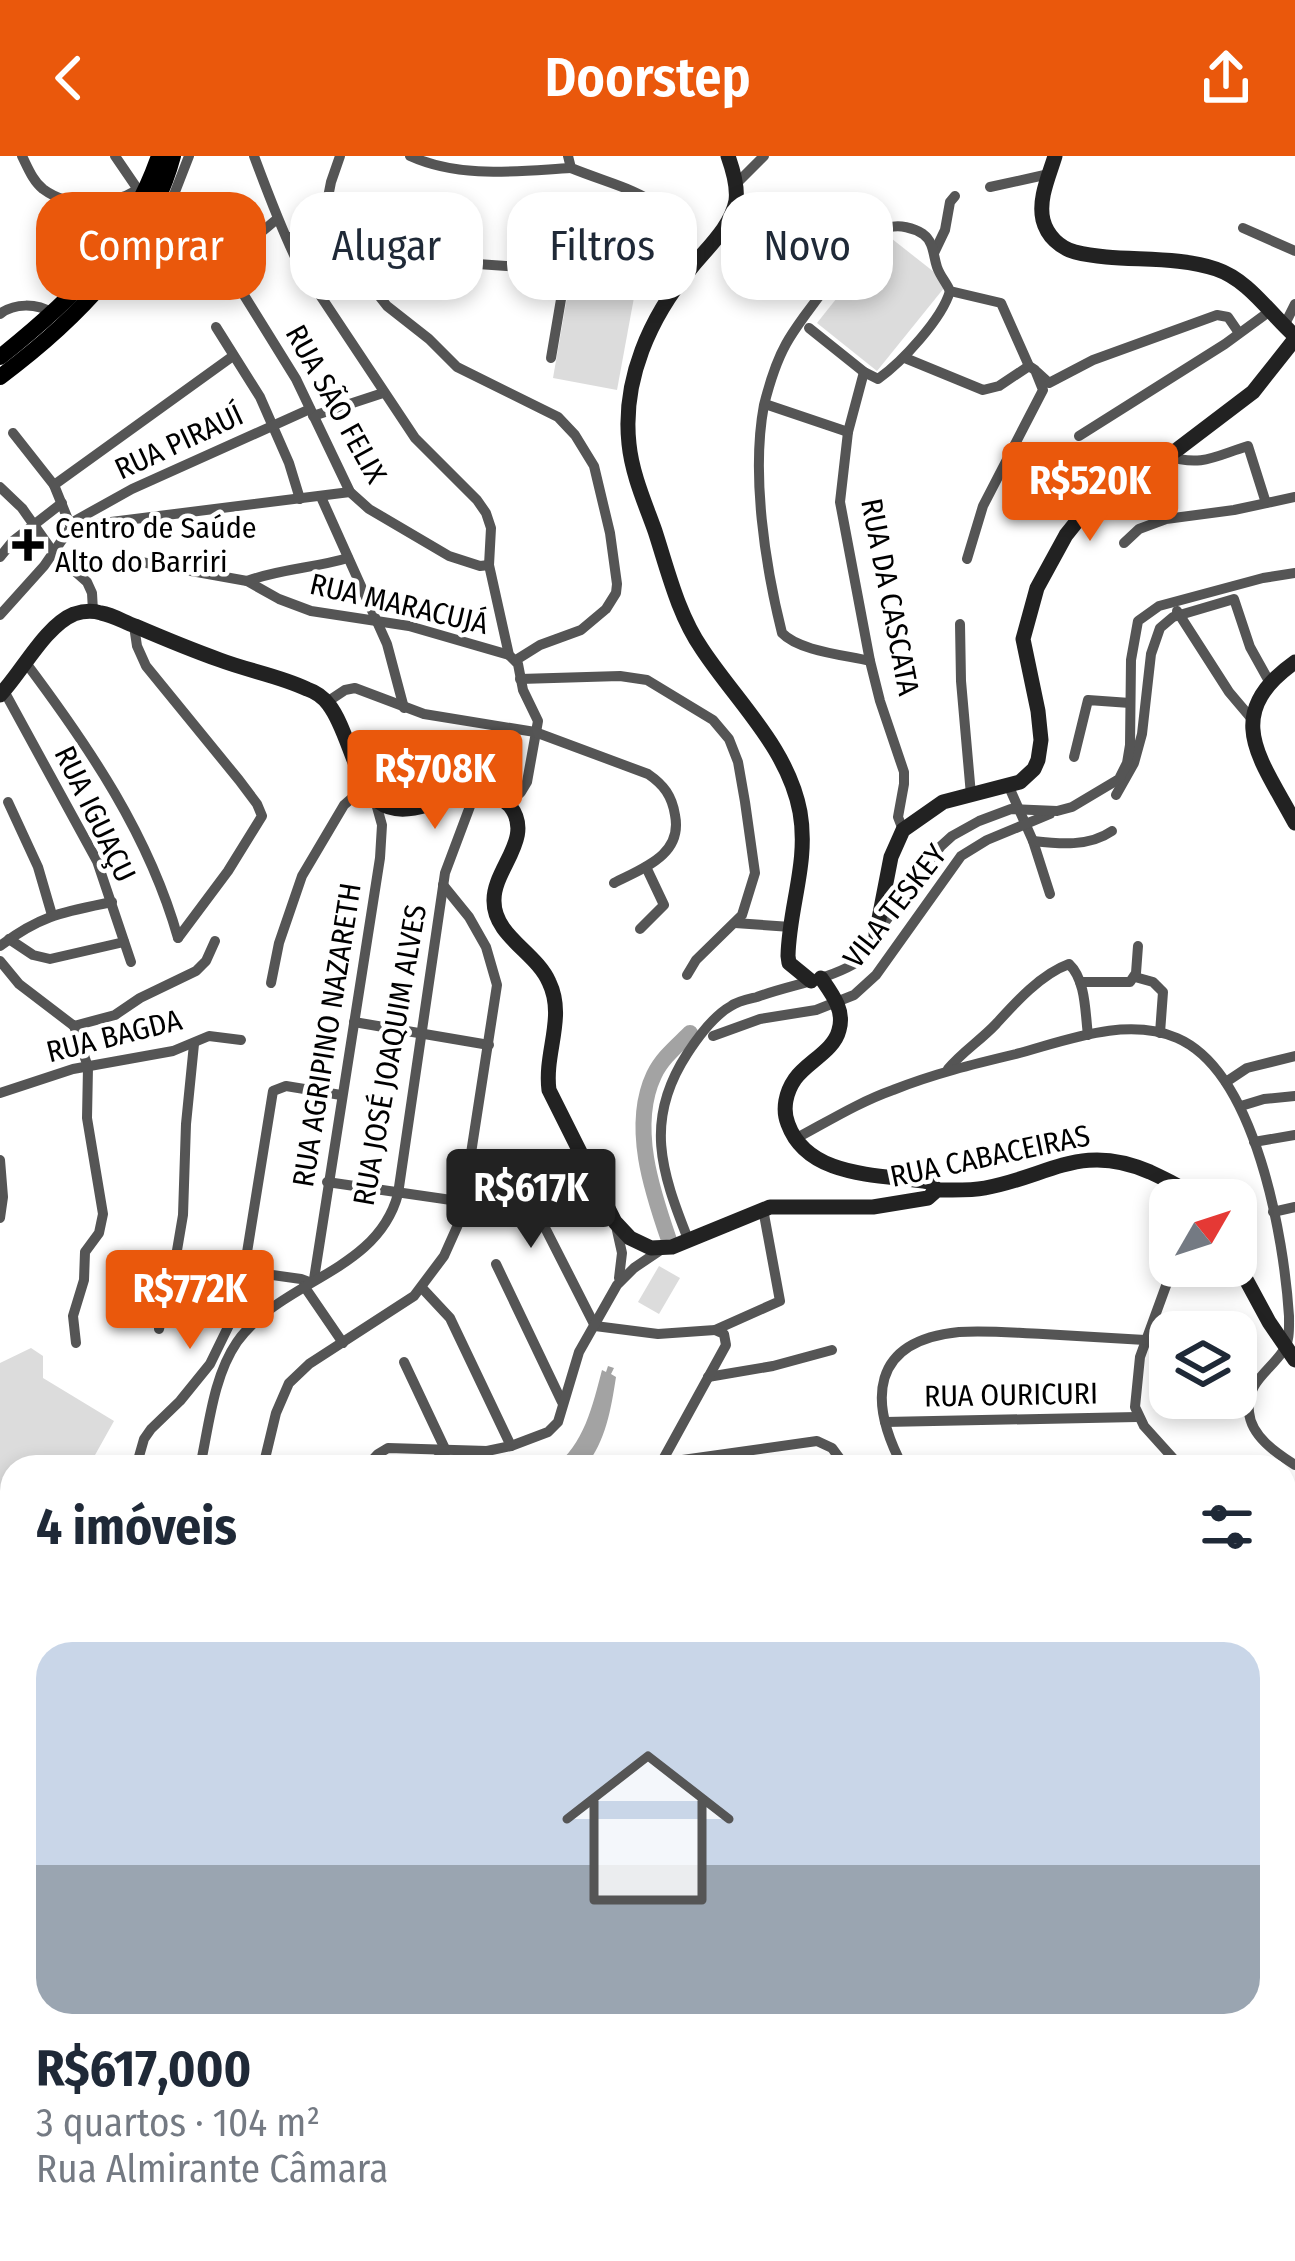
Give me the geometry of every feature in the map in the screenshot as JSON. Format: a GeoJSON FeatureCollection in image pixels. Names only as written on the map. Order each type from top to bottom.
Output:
{"type":"FeatureCollection","features":[{"type":"Feature","properties":{"kind":"main road"},"geometry":{"type":"LineString","coordinates":[[141,192],[159,156]]}},
{"type":"Feature","properties":{"kind":"main road"},"geometry":{"type":"LineString","coordinates":[[159,192],[173,156]]}},
{"type":"Feature","properties":{"kind":"main road"},"geometry":{"type":"LineString","coordinates":[[877,934],[891,857],[903,830],[943,802],[1009,787],[1034,769],[1041,750],[1038,711],[1023,639],[1044,570],[1066,535],[1090,505],[1253,392],[1291,334],[1243,285],[1216,269],[1075,252],[1054,241],[1043,220],[1042,200],[1055,156]]}},
{"type":"Feature","properties":{"kind":"main road"},"geometry":{"type":"LineString","coordinates":[[697,259],[731,215],[736,184],[725,158]]}},
{"type":"Feature","properties":{"kind":"main road"},"geometry":{"type":"LineString","coordinates":[[0,357],[65,300]]}},
{"type":"Feature","properties":{"kind":"main road"},"geometry":{"type":"LineString","coordinates":[[0,377],[86,300]]}},
{"type":"Feature","properties":{"kind":"main road"},"geometry":{"type":"LineString","coordinates":[[669,300],[652,326],[633,382],[628,440],[635,476],[685,618],[699,645],[781,759],[800,811],[802,833],[789,963],[816,980],[837,1002],[841,1023],[836,1039],[797,1076],[788,1093],[785,1116],[809,1154],[830,1166],[929,1182],[937,1190]]}},
{"type":"Feature","properties":{"kind":"main road"},"geometry":{"type":"LineString","coordinates":[[2,693],[61,622],[93,611],[305,688],[327,702],[371,793],[397,809],[475,793],[498,796],[508,804],[515,817],[517,840],[494,892],[495,913],[551,984],[556,1018],[547,1069],[549,1090],[615,1222],[639,1244],[662,1249]]}},
{"type":"Feature","properties":{"kind":"main road"},"geometry":{"type":"LineString","coordinates":[[1295,662],[1270,682],[1251,718],[1256,745],[1295,823]]}},
{"type":"Feature","properties":{"kind":"main road","name":"RUA CABACEIRAS"},"geometry":{"type":"LineString","coordinates":[[662,1249],[763,1209],[782,1205],[872,1207],[928,1198],[937,1190],[992,1186],[1074,1161],[1096,1158],[1132,1164],[1164,1179]]}},
{"type":"Feature","properties":{"kind":"main road"},"geometry":{"type":"LineString","coordinates":[[1251,1287],[1290,1354]]}},
{"type":"Feature","properties":{"kind":"street"},"geometry":{"type":"LineString","coordinates":[[22,156],[36,182],[52,192]]}},
{"type":"Feature","properties":{"kind":"street"},"geometry":{"type":"LineString","coordinates":[[115,156],[139,192]]}},
{"type":"Feature","properties":{"kind":"street"},"geometry":{"type":"LineString","coordinates":[[175,192],[189,156]]}},
{"type":"Feature","properties":{"kind":"street"},"geometry":{"type":"LineString","coordinates":[[254,156],[296,259],[383,393],[426,451],[486,513],[491,528],[489,565],[512,657],[536,715],[527,782],[508,804]]}},
{"type":"Feature","properties":{"kind":"street"},"geometry":{"type":"LineString","coordinates":[[329,192],[340,156]]}},
{"type":"Feature","properties":{"kind":"street"},"geometry":{"type":"LineString","coordinates":[[410,156],[472,172],[570,162],[634,192]]}},
{"type":"Feature","properties":{"kind":"street"},"geometry":{"type":"LineString","coordinates":[[736,184],[764,156]]}},
{"type":"Feature","properties":{"kind":"street"},"geometry":{"type":"LineString","coordinates":[[990,187],[1049,174]]}},
{"type":"Feature","properties":{"kind":"street"},"geometry":{"type":"LineString","coordinates":[[934,253],[956,196]]}},
{"type":"Feature","properties":{"kind":"street","name":"RUA SÃO FELIX"},"geometry":{"type":"LineString","coordinates":[[277,219],[235,254],[229,271],[272,337],[350,492],[369,509],[449,556],[489,565]]}},
{"type":"Feature","properties":{"kind":"street"},"geometry":{"type":"LineString","coordinates":[[809,328],[878,380],[905,358],[950,291],[926,236],[902,226],[888,227],[861,246],[786,343],[765,404],[758,481],[782,633],[791,642],[870,661]]}},
{"type":"Feature","properties":{"kind":"street"},"geometry":{"type":"LineString","coordinates":[[1243,228],[1295,250]]}},
{"type":"Feature","properties":{"kind":"street"},"geometry":{"type":"LineString","coordinates":[[950,291],[1001,303],[1043,390],[983,506],[967,559]]}},
{"type":"Feature","properties":{"kind":"street"},"geometry":{"type":"LineString","coordinates":[[382,300],[457,367],[566,425],[598,476],[616,592],[606,609],[580,630],[512,657]]}},
{"type":"Feature","properties":{"kind":"street"},"geometry":{"type":"LineString","coordinates":[[551,358],[561,300]]}},
{"type":"Feature","properties":{"kind":"street"},"geometry":{"type":"LineString","coordinates":[[1291,334],[1295,304]]}},
{"type":"Feature","properties":{"kind":"street"},"geometry":{"type":"LineString","coordinates":[[3,306],[41,307],[52,313]]}},
{"type":"Feature","properties":{"kind":"street"},"geometry":{"type":"LineString","coordinates":[[1079,436],[1270,311]]}},
{"type":"Feature","properties":{"kind":"street"},"geometry":{"type":"LineString","coordinates":[[1032,368],[1049,382],[1133,344],[1217,315],[1228,317],[1239,333]]}},
{"type":"Feature","properties":{"kind":"street"},"geometry":{"type":"LineString","coordinates":[[216,327],[260,397],[300,499]]}},
{"type":"Feature","properties":{"kind":"street"},"geometry":{"type":"LineString","coordinates":[[53,484],[233,356]]}},
{"type":"Feature","properties":{"kind":"street"},"geometry":{"type":"LineString","coordinates":[[905,358],[983,390],[1032,368]]}},
{"type":"Feature","properties":{"kind":"street","name":"RUA DA CASCATA"},"geometry":{"type":"LineString","coordinates":[[864,373],[848,432],[840,502],[870,661],[904,772],[898,818],[903,830]]}},
{"type":"Feature","properties":{"kind":"street","name":"RUA PIRAUÍ"},"geometry":{"type":"LineString","coordinates":[[0,615],[71,525],[132,489],[272,426],[383,393]]}},
{"type":"Feature","properties":{"kind":"street"},"geometry":{"type":"LineString","coordinates":[[765,404],[848,432]]}},
{"type":"Feature","properties":{"kind":"street"},"geometry":{"type":"LineString","coordinates":[[0,447],[15,435],[53,484],[71,525],[350,492]]}},
{"type":"Feature","properties":{"kind":"street"},"geometry":{"type":"LineString","coordinates":[[1166,456],[1204,461],[1248,446],[1266,503]]}},
{"type":"Feature","properties":{"kind":"street"},"geometry":{"type":"LineString","coordinates":[[0,488],[53,552],[87,582],[93,611]]}},
{"type":"Feature","properties":{"kind":"street"},"geometry":{"type":"LineString","coordinates":[[321,496],[378,622],[404,708]]}},
{"type":"Feature","properties":{"kind":"street"},"geometry":{"type":"LineString","coordinates":[[1124,543],[1150,523],[1295,496]]}},
{"type":"Feature","properties":{"kind":"street"},"geometry":{"type":"LineString","coordinates":[[0,557],[62,503]]}},
{"type":"Feature","properties":{"kind":"street"},"geometry":{"type":"LineString","coordinates":[[247,581],[348,558]]}},
{"type":"Feature","properties":{"kind":"street","name":"RUA MARACUJÁ"},"geometry":{"type":"LineString","coordinates":[[141,562],[247,581],[310,611],[409,626],[512,657]]}},
{"type":"Feature","properties":{"kind":"street"},"geometry":{"type":"LineString","coordinates":[[1116,795],[1134,763],[1156,635],[1168,618],[1176,609],[1263,578],[1295,573]]}},
{"type":"Feature","properties":{"kind":"street"},"geometry":{"type":"LineString","coordinates":[[0,586],[11,601]]}},
{"type":"Feature","properties":{"kind":"street"},"geometry":{"type":"LineString","coordinates":[[1074,757],[1088,700],[1130,703],[1138,621],[1159,606],[1176,609],[1234,599],[1250,647],[1270,682]]}},
{"type":"Feature","properties":{"kind":"street"},"geometry":{"type":"LineString","coordinates":[[1176,609],[1228,692],[1251,718]]}},
{"type":"Feature","properties":{"kind":"street"},"geometry":{"type":"LineString","coordinates":[[960,624],[971,795]]}},
{"type":"Feature","properties":{"kind":"street"},"geometry":{"type":"LineString","coordinates":[[26,663],[125,811],[165,895],[178,938],[262,816],[146,665],[134,626]]}},
{"type":"Feature","properties":{"kind":"street"},"geometry":{"type":"LineString","coordinates":[[520,679],[620,676],[646,680],[723,730],[738,762],[753,882],[742,915],[696,960],[687,976]]}},
{"type":"Feature","properties":{"kind":"street"},"geometry":{"type":"LineString","coordinates":[[327,702],[355,688],[404,708],[535,732],[648,774],[667,791],[676,837],[666,853],[614,883]]}},
{"type":"Feature","properties":{"kind":"street","name":"RUA IGUAÇU"},"geometry":{"type":"LineString","coordinates":[[2,693],[98,861],[131,962]]}},
{"type":"Feature","properties":{"kind":"street","name":"VILA TESKEY"},"geometry":{"type":"LineString","coordinates":[[837,1002],[854,995],[876,975],[972,847],[1072,807],[1118,778],[1130,745],[1130,703]]}},
{"type":"Feature","properties":{"kind":"street"},"geometry":{"type":"LineString","coordinates":[[723,730],[748,711]]}},
{"type":"Feature","properties":{"kind":"street"},"geometry":{"type":"LineString","coordinates":[[1009,787],[1050,894]]}},
{"type":"Feature","properties":{"kind":"street"},"geometry":{"type":"LineString","coordinates":[[272,982],[279,943],[302,876],[344,805],[371,793]]}},
{"type":"Feature","properties":{"kind":"street","name":"RUA AGRIPINO NAZARETH"},"geometry":{"type":"LineString","coordinates":[[309,1282],[383,838],[371,793]]}},
{"type":"Feature","properties":{"kind":"street","name":"RUA JOSÉ JOAQUIM ALVES"},"geometry":{"type":"LineString","coordinates":[[203,1455],[230,1353],[245,1332],[376,1238],[391,1215],[398,1194],[443,884],[475,793]]}},
{"type":"Feature","properties":{"kind":"street"},"geometry":{"type":"LineString","coordinates":[[8,802],[38,867],[52,915]]}},
{"type":"Feature","properties":{"kind":"street"},"geometry":{"type":"LineString","coordinates":[[688,1239],[664,1166],[660,1138],[664,1097],[673,1076],[708,1027],[731,1006],[854,964],[952,836],[1018,808],[1057,812]]}},
{"type":"Feature","properties":{"kind":"street"},"geometry":{"type":"LineString","coordinates":[[1033,841],[1069,844],[1112,831]]}},
{"type":"Feature","properties":{"kind":"street"},"geometry":{"type":"LineString","coordinates":[[640,929],[664,905],[646,867]]}},
{"type":"Feature","properties":{"kind":"street"},"geometry":{"type":"LineString","coordinates":[[266,1455],[289,1383],[309,1364],[422,1288],[451,1245],[465,1202],[496,985],[478,931],[443,884]]}},
{"type":"Feature","properties":{"kind":"street"},"geometry":{"type":"LineString","coordinates":[[4,943],[52,915],[112,902]]}},
{"type":"Feature","properties":{"kind":"street"},"geometry":{"type":"LineString","coordinates":[[735,923],[791,927]]}},
{"type":"Feature","properties":{"kind":"street"},"geometry":{"type":"LineString","coordinates":[[4,943],[50,959],[124,941]]}},
{"type":"Feature","properties":{"kind":"street"},"geometry":{"type":"LineString","coordinates":[[74,1026],[115,1015],[196,971],[215,941]]}},
{"type":"Feature","properties":{"kind":"street"},"geometry":{"type":"LineString","coordinates":[[1135,977],[1138,946]]}},
{"type":"Feature","properties":{"kind":"street"},"geometry":{"type":"LineString","coordinates":[[0,961],[19,984],[74,1026],[88,1067],[87,1118],[103,1214],[99,1233],[85,1252],[84,1280],[73,1316],[76,1343]]}},
{"type":"Feature","properties":{"kind":"street"},"geometry":{"type":"LineString","coordinates":[[946,1072],[963,1050],[1056,969],[1069,964],[1080,982],[1088,1035]]}},
{"type":"Feature","properties":{"kind":"street"},"geometry":{"type":"LineString","coordinates":[[1080,982],[1126,983],[1135,977],[1153,982],[1163,992],[1160,1033]]}},
{"type":"Feature","properties":{"kind":"street"},"geometry":{"type":"LineString","coordinates":[[713,1036],[749,1022],[837,1002]]}},
{"type":"Feature","properties":{"kind":"street"},"geometry":{"type":"LineString","coordinates":[[353,1022],[489,1045]]}},
{"type":"Feature","properties":{"kind":"street"},"geometry":{"type":"LineString","coordinates":[[795,1138],[889,1091],[1088,1035],[1160,1033],[1190,1046],[1226,1082],[1241,1106],[1273,1212],[1286,1286],[1290,1354],[1255,1382],[1248,1408],[1258,1435],[1283,1455]]}},
{"type":"Feature","properties":{"kind":"street","name":"RUA BAGDA"},"geometry":{"type":"LineString","coordinates":[[0,1093],[59,1073],[194,1045],[208,1036],[241,1040]]}},
{"type":"Feature","properties":{"kind":"street"},"geometry":{"type":"LineString","coordinates":[[159,1329],[183,1215],[194,1045]]}},
{"type":"Feature","properties":{"kind":"street"},"geometry":{"type":"LineString","coordinates":[[1226,1082],[1247,1068],[1295,1056]]}},
{"type":"Feature","properties":{"kind":"street"},"geometry":{"type":"LineString","coordinates":[[139,1455],[151,1429],[210,1364],[232,1318],[275,1089],[286,1086],[341,1095]]}},
{"type":"Feature","properties":{"kind":"street"},"geometry":{"type":"LineString","coordinates":[[1241,1106],[1295,1096]]}},
{"type":"Feature","properties":{"kind":"street"},"geometry":{"type":"LineString","coordinates":[[1254,1142],[1295,1135]]}},
{"type":"Feature","properties":{"kind":"street"},"geometry":{"type":"LineString","coordinates":[[508,1155],[595,1326]]}},
{"type":"Feature","properties":{"kind":"street"},"geometry":{"type":"LineString","coordinates":[[0,1160],[0,1218]]}},
{"type":"Feature","properties":{"kind":"street"},"geometry":{"type":"LineString","coordinates":[[327,1182],[465,1202]]}},
{"type":"Feature","properties":{"kind":"street"},"geometry":{"type":"LineString","coordinates":[[1273,1212],[1295,1207]]}},
{"type":"Feature","properties":{"kind":"street"},"geometry":{"type":"LineString","coordinates":[[595,1326],[658,1334],[715,1330],[780,1301],[763,1209]]}},
{"type":"Feature","properties":{"kind":"street"},"geometry":{"type":"LineString","coordinates":[[615,1222],[622,1253],[617,1285]]}},
{"type":"Feature","properties":{"kind":"street"},"geometry":{"type":"LineString","coordinates":[[377,1455],[388,1448],[487,1451],[539,1437],[553,1428],[574,1363],[617,1285],[662,1249]]}},
{"type":"Feature","properties":{"kind":"street"},"geometry":{"type":"LineString","coordinates":[[496,1264],[563,1404]]}},
{"type":"Feature","properties":{"kind":"street"},"geometry":{"type":"LineString","coordinates":[[244,1271],[309,1282],[343,1343]]}},
{"type":"Feature","properties":{"kind":"street"},"geometry":{"type":"LineString","coordinates":[[1166,1287],[1145,1340],[1135,1407],[1137,1417],[1170,1455]]}},
{"type":"Feature","properties":{"kind":"street"},"geometry":{"type":"LineString","coordinates":[[422,1288],[450,1318],[511,1446]]}},
{"type":"Feature","properties":{"kind":"street"},"geometry":{"type":"LineString","coordinates":[[666,1455],[726,1345],[724,1334],[715,1330]]}},
{"type":"Feature","properties":{"kind":"street"},"geometry":{"type":"LineString","coordinates":[[898,1455],[885,1422],[881,1380],[908,1350],[938,1336],[994,1332],[1145,1340]]}},
{"type":"Feature","properties":{"kind":"street"},"geometry":{"type":"LineString","coordinates":[[709,1377],[832,1350]]}},
{"type":"Feature","properties":{"kind":"street"},"geometry":{"type":"LineString","coordinates":[[404,1362],[446,1450]]}},
{"type":"Feature","properties":{"kind":"street","name":"RUA OURICURI"},"geometry":{"type":"LineString","coordinates":[[885,1422],[1137,1417]]}},
{"type":"Feature","properties":{"kind":"street"},"geometry":{"type":"LineString","coordinates":[[725,1455],[817,1441],[837,1455]]}},
{"type":"Feature","properties":{"kind":"street"},"geometry":{"type":"LineString","coordinates":[[440,1455],[446,1450]]}},
{"type":"Feature","properties":{"kind":"shaded area"},"geometry":{"type":"Polygon","coordinates":[[[893,240],[948,283],[877,371],[817,323],[835,300],[893,300],[893,240]]]}},
{"type":"Feature","properties":{"kind":"shaded area"},"geometry":{"type":"Polygon","coordinates":[[[567,300],[634,300],[617,390],[553,378],[567,300]]]}},
{"type":"Feature","properties":{"kind":"shaded area"},"geometry":{"type":"Polygon","coordinates":[[[659,1266],[680,1278],[659,1314],[638,1302],[659,1266]]]}},
{"type":"Feature","properties":{"kind":"shaded area"},"geometry":{"type":"Polygon","coordinates":[[[31,1348],[43,1356],[43,1378],[114,1421],[95,1455],[0,1455],[0,1363],[31,1348]]]}},
{"type":"Feature","properties":{"kind":"shaded area"},"geometry":{"type":"Polygon","coordinates":[[[608,1366],[614,1368],[611,1374],[616,1377],[603,1436],[592,1455],[566,1455],[591,1410],[602,1370],[606,1372],[608,1366]]]}},
{"type":"Feature","properties":{"kind":"waterway"},"geometry":{"type":"LineString","coordinates":[[669,1240],[650,1180],[644,1115],[657,1069],[690,1033]]}},
{"type":"Feature","properties":{"kind":"place","name":"Centro de Saúde Alto do Barriri"},"geometry":{"type":"Point","coordinates":[28,545]}}]}
